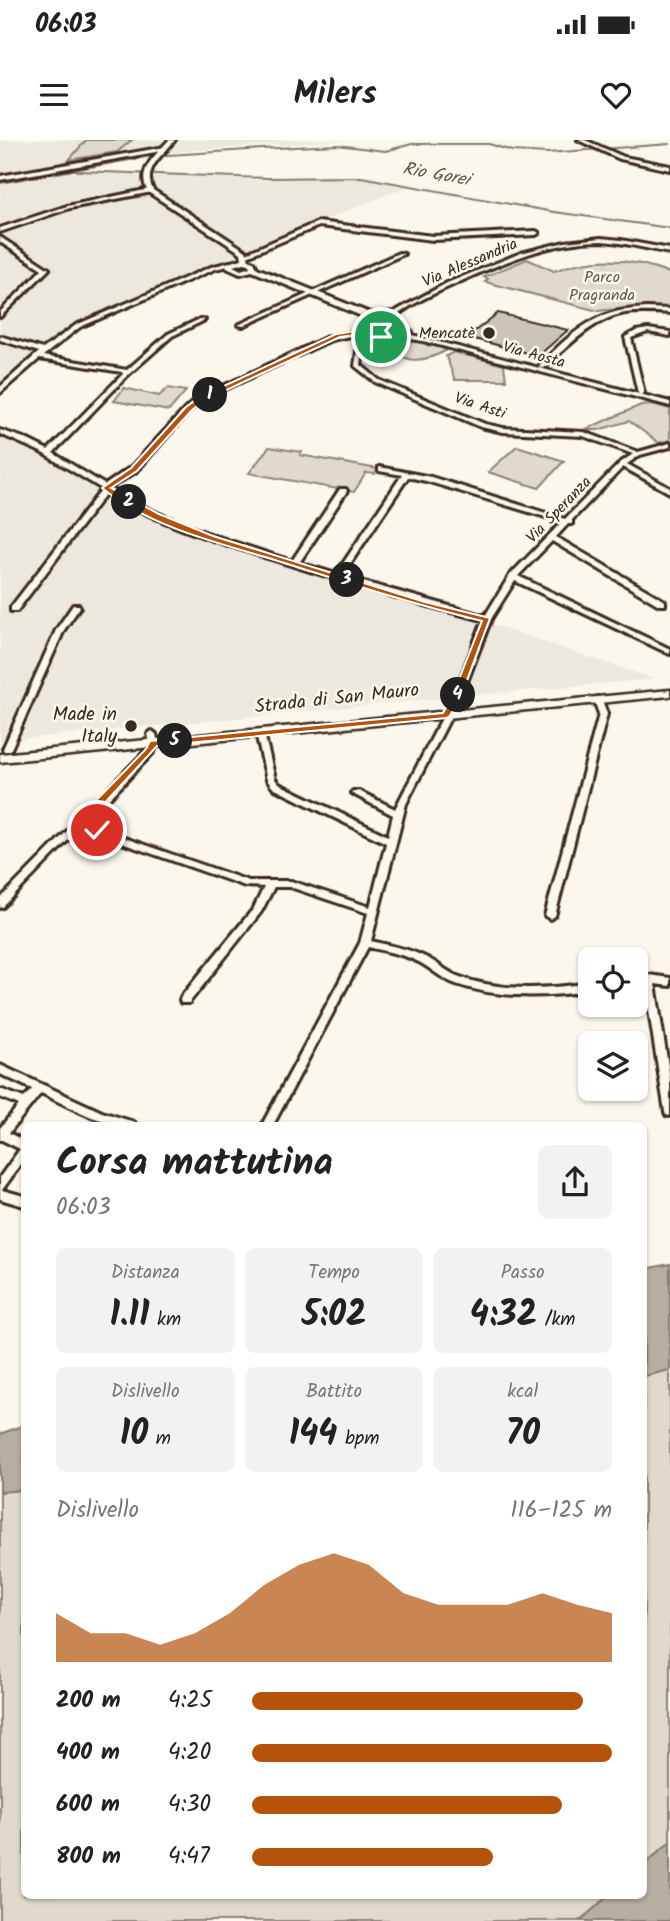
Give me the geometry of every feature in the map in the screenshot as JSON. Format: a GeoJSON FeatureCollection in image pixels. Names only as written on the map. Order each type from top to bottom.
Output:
{"type":"FeatureCollection","features":[{"type":"Feature","properties":{"kind":"main road"},"geometry":{"type":"LineString","coordinates":[[653,690],[670,684]]}},
{"type":"Feature","properties":{"kind":"main road","name":"Strada di San Mauro"},"geometry":{"type":"LineString","coordinates":[[2,752],[153,739],[452,705],[653,690]]}},
{"type":"Feature","properties":{"kind":"main road","name":"Strada di San Mauro"},"geometry":{"type":"LineString","coordinates":[[153,739],[260,733],[452,705],[598,700],[653,690]]}},
{"type":"Feature","properties":{"kind":"main road"},"geometry":{"type":"LineString","coordinates":[[653,690],[670,692]]}},
{"type":"Feature","properties":{"kind":"street"},"geometry":{"type":"LineString","coordinates":[[172,140],[147,171],[144,180],[150,191],[250,270],[360,317],[369,326]]}},
{"type":"Feature","properties":{"kind":"street"},"geometry":{"type":"LineString","coordinates":[[581,140],[622,158],[670,169]]}},
{"type":"Feature","properties":{"kind":"street"},"geometry":{"type":"LineString","coordinates":[[0,178],[165,149]]}},
{"type":"Feature","properties":{"kind":"street"},"geometry":{"type":"LineString","coordinates":[[143,151],[159,156]]}},
{"type":"Feature","properties":{"kind":"street"},"geometry":{"type":"LineString","coordinates":[[0,230],[90,202],[150,191]]}},
{"type":"Feature","properties":{"kind":"street"},"geometry":{"type":"LineString","coordinates":[[0,391],[41,354],[78,326],[239,260],[318,224],[433,238],[536,233]]}},
{"type":"Feature","properties":{"kind":"street"},"geometry":{"type":"LineString","coordinates":[[0,239],[46,269],[0,316]]}},
{"type":"Feature","properties":{"kind":"street","name":"Via Alessandria"},"geometry":{"type":"LineString","coordinates":[[385,323],[394,312],[519,256],[583,241],[615,240],[670,251]]}},
{"type":"Feature","properties":{"kind":"street"},"geometry":{"type":"LineString","coordinates":[[241,326],[401,254]]}},
{"type":"Feature","properties":{"kind":"street"},"geometry":{"type":"LineString","coordinates":[[239,260],[254,265],[250,270]]}},
{"type":"Feature","properties":{"kind":"street"},"geometry":{"type":"LineString","coordinates":[[309,294],[376,316],[394,312]]}},
{"type":"Feature","properties":{"kind":"street"},"geometry":{"type":"LineString","coordinates":[[541,367],[596,320],[629,310],[670,311]]}},
{"type":"Feature","properties":{"kind":"street"},"geometry":{"type":"LineString","coordinates":[[362,313],[372,336],[393,332]]}},
{"type":"Feature","properties":{"kind":"street"},"geometry":{"type":"LineString","coordinates":[[50,452],[170,335],[202,320]]}},
{"type":"Feature","properties":{"kind":"street"},"geometry":{"type":"LineString","coordinates":[[14,608],[106,488],[134,469],[189,408],[202,398],[329,338],[385,323],[393,332]]}},
{"type":"Feature","properties":{"kind":"street"},"geometry":{"type":"LineString","coordinates":[[641,393],[628,337],[638,332],[650,331],[670,334]]}},
{"type":"Feature","properties":{"kind":"street","name":"Via Aosta"},"geometry":{"type":"LineString","coordinates":[[393,332],[670,402]]}},
{"type":"Feature","properties":{"kind":"street","name":"Via Asti"},"geometry":{"type":"LineString","coordinates":[[372,336],[361,344],[358,366],[377,381],[495,429],[584,434],[638,454]]}},
{"type":"Feature","properties":{"kind":"street"},"geometry":{"type":"LineString","coordinates":[[0,338],[41,354],[124,370],[127,374]]}},
{"type":"Feature","properties":{"kind":"street","name":"Via Aosta"},"geometry":{"type":"LineString","coordinates":[[486,355],[670,402]]}},
{"type":"Feature","properties":{"kind":"street"},"geometry":{"type":"LineString","coordinates":[[0,432],[50,452],[106,488],[167,520],[211,538],[422,604],[487,620]]}},
{"type":"Feature","properties":{"kind":"street","name":"Via Speranza"},"geometry":{"type":"LineString","coordinates":[[270,1122],[365,943],[398,814],[452,705],[487,620],[513,577],[569,522],[622,464],[638,454],[670,445]]}},
{"type":"Feature","properties":{"kind":"street"},"geometry":{"type":"LineString","coordinates":[[622,464],[670,491]]}},
{"type":"Feature","properties":{"kind":"street"},"geometry":{"type":"LineString","coordinates":[[382,469],[569,522]]}},
{"type":"Feature","properties":{"kind":"street"},"geometry":{"type":"LineString","coordinates":[[338,578],[406,474]]}},
{"type":"Feature","properties":{"kind":"street"},"geometry":{"type":"LineString","coordinates":[[294,564],[343,491]]}},
{"type":"Feature","properties":{"kind":"street"},"geometry":{"type":"LineString","coordinates":[[552,538],[662,603]]}},
{"type":"Feature","properties":{"kind":"street"},"geometry":{"type":"LineString","coordinates":[[513,577],[670,652]]}},
{"type":"Feature","properties":{"kind":"street"},"geometry":{"type":"LineString","coordinates":[[507,588],[543,593]]}},
{"type":"Feature","properties":{"kind":"street","name":"Strada di San Mauro"},"geometry":{"type":"LineString","coordinates":[[2,752],[60,630],[76,607]]}},
{"type":"Feature","properties":{"kind":"street"},"geometry":{"type":"LineString","coordinates":[[551,916],[603,714],[598,700]]}},
{"type":"Feature","properties":{"kind":"street","name":"Strada di San Mauro"},"geometry":{"type":"LineString","coordinates":[[260,733],[271,780],[276,786],[390,841]]}},
{"type":"Feature","properties":{"kind":"street"},"geometry":{"type":"LineString","coordinates":[[82,828],[83,820],[150,750],[153,739]]}},
{"type":"Feature","properties":{"kind":"street"},"geometry":{"type":"LineString","coordinates":[[356,793],[398,814]]}},
{"type":"Feature","properties":{"kind":"street"},"geometry":{"type":"LineString","coordinates":[[0,905],[72,831],[82,828],[97,830],[248,884],[291,884],[372,911]]}},
{"type":"Feature","properties":{"kind":"street"},"geometry":{"type":"LineString","coordinates":[[185,1000],[258,910],[270,885]]}},
{"type":"Feature","properties":{"kind":"street"},"geometry":{"type":"LineString","coordinates":[[365,943],[409,954],[429,962],[444,975],[496,990],[578,989]]}},
{"type":"Feature","properties":{"kind":"street"},"geometry":{"type":"LineString","coordinates":[[670,982],[649,979],[668,1085],[670,1112]]}},
{"type":"Feature","properties":{"kind":"street"},"geometry":{"type":"LineString","coordinates":[[0,1069],[98,1115],[120,1122]]}},
{"type":"Feature","properties":{"kind":"street"},"geometry":{"type":"LineString","coordinates":[[21,1145],[1,1135],[39,1087]]}},
{"type":"Feature","properties":{"kind":"street"},"geometry":{"type":"LineString","coordinates":[[0,1093],[26,1103]]}},
{"type":"Feature","properties":{"kind":"street"},"geometry":{"type":"LineString","coordinates":[[0,1186],[21,1156]]}},
{"type":"Feature","properties":{"kind":"street"},"geometry":{"type":"LineString","coordinates":[[0,1194],[21,1200]]}},
{"type":"Feature","properties":{"kind":"shaded area"},"geometry":{"type":"Polygon","coordinates":[[[0,140],[351,140],[184,151],[65,169],[71,173],[148,172],[255,180],[329,175],[408,186],[81,319],[49,341],[0,386],[0,140]]]}},
{"type":"Feature","properties":{"kind":"shaded area"},"geometry":{"type":"Polygon","coordinates":[[[0,435],[58,462],[108,495],[159,522],[419,607],[484,624],[451,697],[0,741],[0,435]]]}},
{"type":"Feature","properties":{"kind":"shaded area"},"geometry":{"type":"Polygon","coordinates":[[[488,623],[654,679],[462,696],[464,683],[488,623]]]}},
{"type":"Feature","properties":{"kind":"shaded area"},"geometry":{"type":"Polygon","coordinates":[[[670,1264],[670,1370],[647,1375],[647,1268],[670,1264]]]}},
{"type":"Feature","properties":{"kind":"shaded area"},"geometry":{"type":"Polygon","coordinates":[[[21,1426],[21,1490],[0,1492],[0,1434],[21,1426]]]}},
{"type":"Feature","properties":{"kind":"shaded area"},"geometry":{"type":"Polygon","coordinates":[[[670,1842],[670,1921],[580,1921],[605,1899],[647,1899],[647,1862],[670,1842]]]}},
{"type":"Feature","properties":{"kind":"green space"},"geometry":{"type":"Polygon","coordinates":[[[86,140],[132,140],[117,152],[69,160],[86,140]]]}},
{"type":"Feature","properties":{"kind":"green space","name":"Parco Pragranda"},"geometry":{"type":"Polygon","coordinates":[[[527,259],[554,271],[597,261],[627,262],[656,268],[670,273],[670,308],[637,307],[598,311],[485,282],[488,279],[484,277],[527,259]]]}},
{"type":"Feature","properties":{"kind":"green space"},"geometry":{"type":"Polygon","coordinates":[[[398,338],[428,343],[427,345],[431,346],[435,344],[447,350],[427,359],[410,359],[394,353],[376,340],[398,338]]]}},
{"type":"Feature","properties":{"kind":"green space"},"geometry":{"type":"Polygon","coordinates":[[[454,352],[504,365],[506,380],[455,380],[446,356],[454,352]]]}},
{"type":"Feature","properties":{"kind":"green space"},"geometry":{"type":"Polygon","coordinates":[[[124,388],[159,396],[168,388],[186,391],[169,411],[114,401],[124,388]]]}},
{"type":"Feature","properties":{"kind":"green space"},"geometry":{"type":"Polygon","coordinates":[[[653,404],[670,409],[670,440],[659,443],[629,421],[598,430],[584,430],[641,405],[653,404]]]}},
{"type":"Feature","properties":{"kind":"green space"},"geometry":{"type":"Polygon","coordinates":[[[517,446],[564,461],[539,488],[488,472],[517,446]]]}},
{"type":"Feature","properties":{"kind":"green space"},"geometry":{"type":"Polygon","coordinates":[[[269,447],[378,469],[375,474],[366,473],[354,492],[249,473],[269,447]]]}},
{"type":"Feature","properties":{"kind":"green space"},"geometry":{"type":"Polygon","coordinates":[[[670,1370],[670,1842],[647,1862],[647,1375],[670,1370]]]}},
{"type":"Feature","properties":{"kind":"green space"},"geometry":{"type":"Polygon","coordinates":[[[21,1488],[21,1899],[605,1899],[580,1921],[0,1921],[0,1492],[21,1488]]]}},
{"type":"Feature","properties":{"kind":"building"},"geometry":{"type":"Polygon","coordinates":[[[498,313],[568,330],[538,356],[467,337],[498,313]]]}},
{"type":"Feature","properties":{"kind":"waterway"},"geometry":{"type":"LineString","coordinates":[[0,183],[152,156],[295,147],[337,145],[385,151],[412,144],[489,144],[512,151],[547,153],[670,144]]}},
{"type":"Feature","properties":{"kind":"waterway","name":"Rio Gorei"},"geometry":{"type":"LineString","coordinates":[[77,171],[267,178],[361,177],[554,212],[670,228]]}},
{"type":"Feature","properties":{"kind":"place","name":"Mencatè"},"geometry":{"type":"Point","coordinates":[489,333]}},
{"type":"Feature","properties":{"kind":"place","name":"Made in Italy"},"geometry":{"type":"Point","coordinates":[131,726]}},
{"type":"Feature","properties":{"kind":"route"},"geometry":{"type":"LineString","coordinates":[[97,830],[82,828],[83,820],[154,743],[446,715],[456,699],[487,620],[422,604],[211,538],[156,516],[106,488],[134,469],[189,408],[202,398],[329,338],[363,332],[381,337]]}}]}
